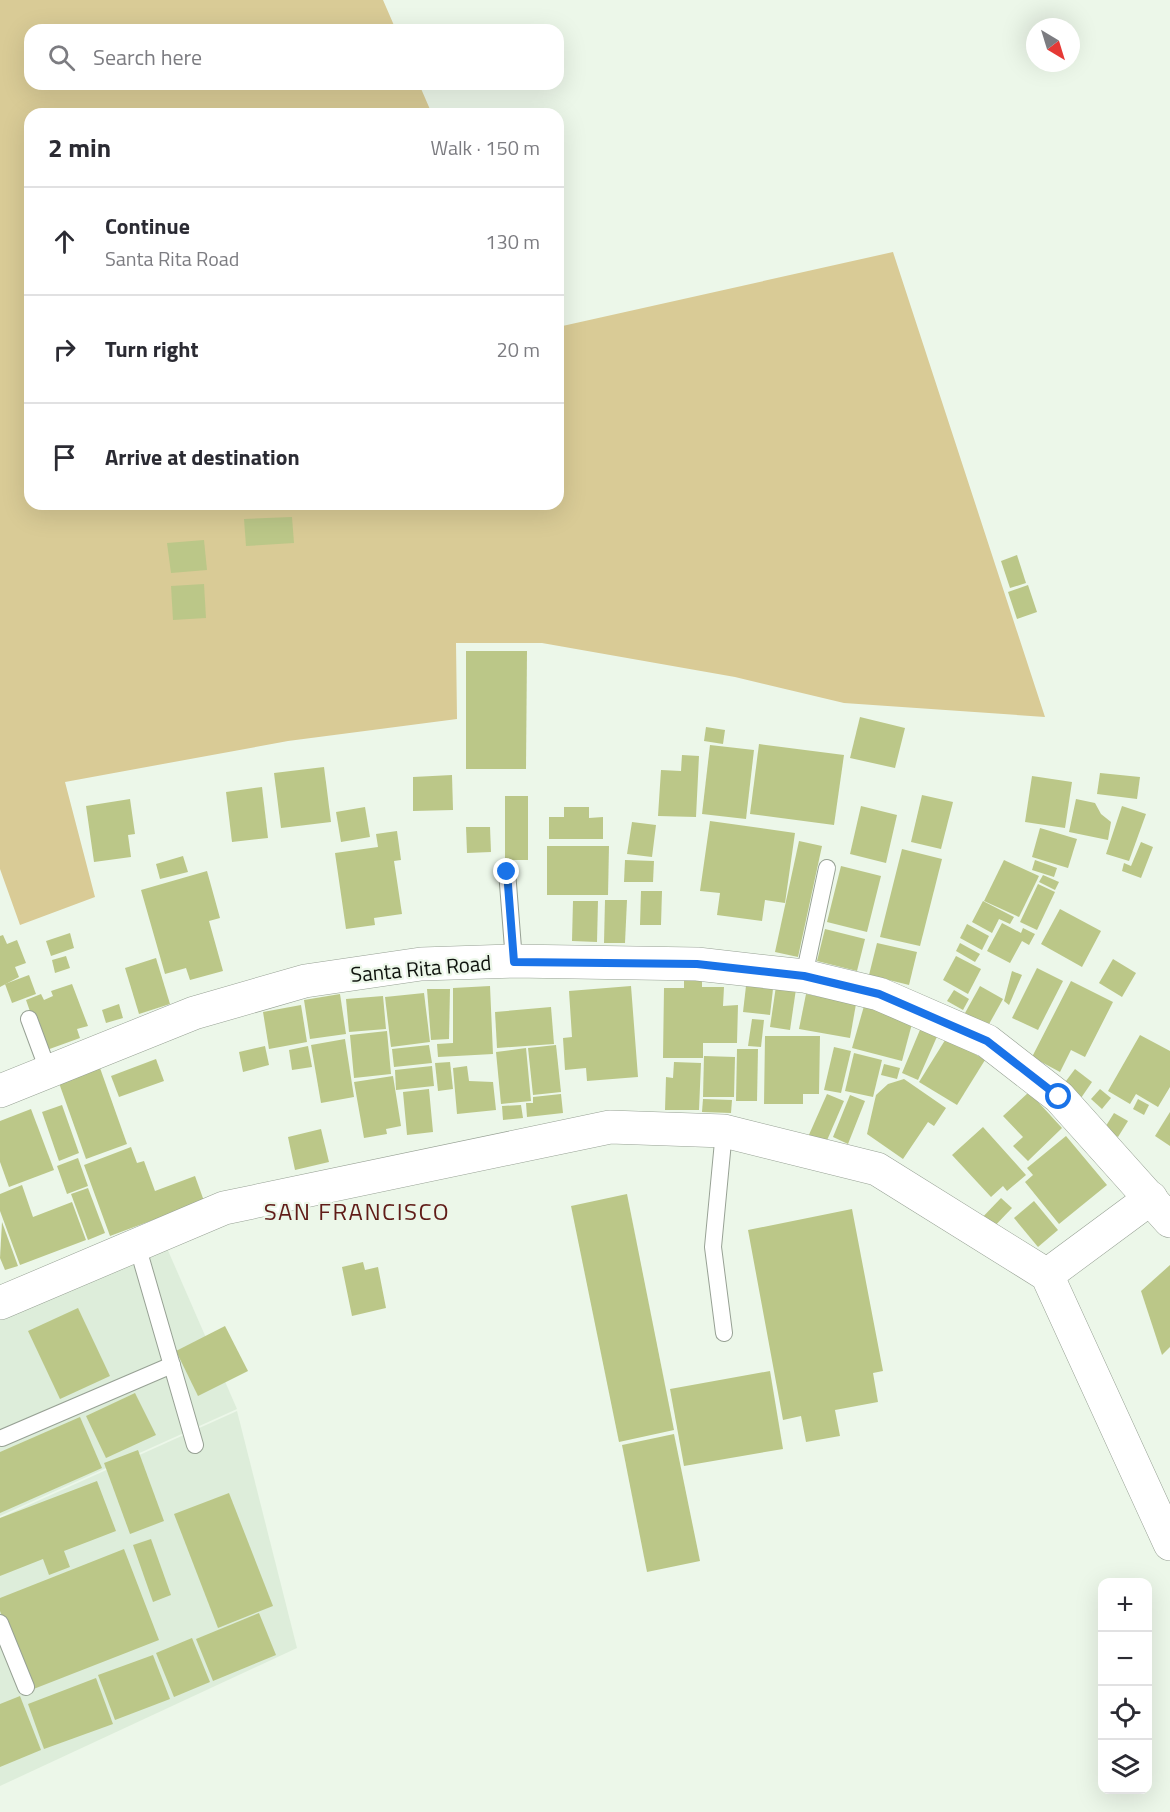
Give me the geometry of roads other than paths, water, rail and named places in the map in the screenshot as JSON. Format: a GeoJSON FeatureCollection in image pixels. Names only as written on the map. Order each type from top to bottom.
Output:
{"type":"FeatureCollection","features":[{"type":"Feature","properties":{"kind":"street","name":"Santa Rita Road"},"geometry":{"type":"LineString","coordinates":[[0,1090],[49,1073],[194,1013],[305,981],[421,964],[514,962],[697,964],[804,976],[879,994],[987,1041],[1059,1097],[1160,1209]]}},
{"type":"Feature","properties":{"kind":"street"},"geometry":{"type":"LineString","coordinates":[[0,1303],[224,1208],[610,1127],[724,1131],[877,1169],[1047,1275],[1170,1544]]}},
{"type":"Feature","properties":{"kind":"street"},"geometry":{"type":"LineString","coordinates":[[1047,1275],[1160,1209]]}},
{"type":"Feature","properties":{"kind":"lane"},"geometry":{"type":"LineString","coordinates":[[804,976],[827,868]]}},
{"type":"Feature","properties":{"kind":"lane"},"geometry":{"type":"LineString","coordinates":[[507,872],[514,962]]}},
{"type":"Feature","properties":{"kind":"lane"},"geometry":{"type":"LineString","coordinates":[[28,1019],[49,1073]]}},
{"type":"Feature","properties":{"kind":"lane"},"geometry":{"type":"LineString","coordinates":[[724,1131],[713,1247],[724,1333]]}},
{"type":"Feature","properties":{"kind":"lane"},"geometry":{"type":"LineString","coordinates":[[137,1245],[195,1445]]}},
{"type":"Feature","properties":{"kind":"lane"},"geometry":{"type":"LineString","coordinates":[[2,1438],[172,1365]]}},
{"type":"Feature","properties":{"kind":"lane"},"geometry":{"type":"LineString","coordinates":[[0,1623],[26,1687]]}},
{"type":"Feature","properties":{"kind":"district","name":"SAN FRANCISCO"},"geometry":{"type":"Point","coordinates":[357,1212]}}]}
